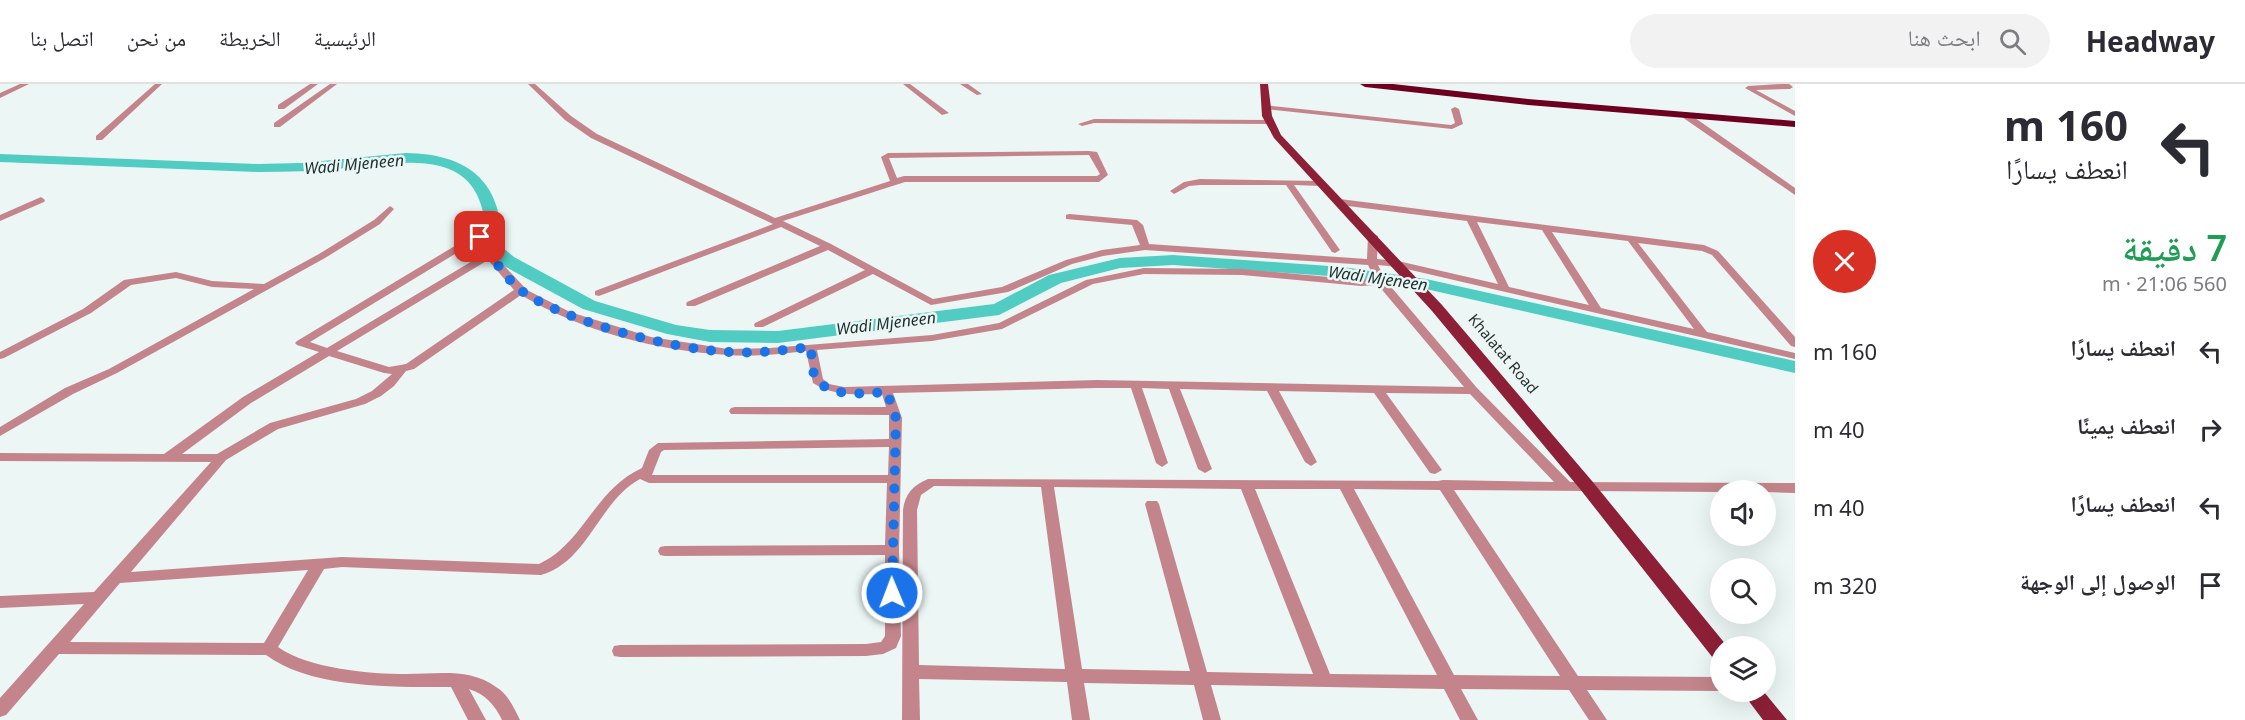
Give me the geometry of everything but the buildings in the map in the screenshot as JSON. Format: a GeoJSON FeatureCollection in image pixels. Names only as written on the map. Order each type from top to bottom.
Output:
{"type":"FeatureCollection","features":[{"type":"Feature","properties":{"kind":"highway"},"geometry":{"type":"LineString","coordinates":[[1365,84],[1685,115],[1746,118]]}},
{"type":"Feature","properties":{"kind":"highway"},"geometry":{"type":"LineString","coordinates":[[1401,84],[1795,122]]}},
{"type":"Feature","properties":{"kind":"main road","name":"Khalatat Road"},"geometry":{"type":"LineString","coordinates":[[1264,84],[1265,107],[1270,122],[1286,147],[1373,236],[1431,301],[1586,485],[1710,640]]}},
{"type":"Feature","properties":{"kind":"main road"},"geometry":{"type":"LineString","coordinates":[[1761,702],[1776,720]]}},
{"type":"Feature","properties":{"kind":"street"},"geometry":{"type":"LineString","coordinates":[[0,96],[26,84]]}},
{"type":"Feature","properties":{"kind":"street"},"geometry":{"type":"LineString","coordinates":[[99,138],[159,84]]}},
{"type":"Feature","properties":{"kind":"street"},"geometry":{"type":"LineString","coordinates":[[281,107],[315,84]]}},
{"type":"Feature","properties":{"kind":"street"},"geometry":{"type":"LineString","coordinates":[[277,125],[334,84]]}},
{"type":"Feature","properties":{"kind":"street"},"geometry":{"type":"LineString","coordinates":[[531,84],[568,118],[594,136],[828,246],[924,300],[938,302],[1004,290],[1068,262],[1102,253],[1145,247],[1398,264],[1795,356]]}},
{"type":"Feature","properties":{"kind":"street"},"geometry":{"type":"LineString","coordinates":[[906,84],[945,113]]}},
{"type":"Feature","properties":{"kind":"street"},"geometry":{"type":"LineString","coordinates":[[963,84],[979,94]]}},
{"type":"Feature","properties":{"kind":"street"},"geometry":{"type":"LineString","coordinates":[[1784,84],[1790,87],[1748,88],[1795,114]]}},
{"type":"Feature","properties":{"kind":"street"},"geometry":{"type":"LineString","coordinates":[[1265,107],[1452,127],[1460,124],[1455,109]]}},
{"type":"Feature","properties":{"kind":"street"},"geometry":{"type":"LineString","coordinates":[[1685,115],[1795,192]]}},
{"type":"Feature","properties":{"kind":"street"},"geometry":{"type":"LineString","coordinates":[[1082,124],[1094,121],[1270,122]]}},
{"type":"Feature","properties":{"kind":"street"},"geometry":{"type":"LineString","coordinates":[[598,293],[894,181],[1099,179],[1104,175],[1094,154],[1089,153],[888,155],[885,157],[894,181]]}},
{"type":"Feature","properties":{"kind":"street"},"geometry":{"type":"LineString","coordinates":[[1174,191],[1187,184],[1200,182],[1321,183]]}},
{"type":"Feature","properties":{"kind":"street"},"geometry":{"type":"LineString","coordinates":[[1289,184],[1335,250]]}},
{"type":"Feature","properties":{"kind":"street"},"geometry":{"type":"LineString","coordinates":[[0,218],[41,200]]}},
{"type":"Feature","properties":{"kind":"street"},"geometry":{"type":"LineString","coordinates":[[1340,201],[1710,250],[1795,344]]}},
{"type":"Feature","properties":{"kind":"street"},"geometry":{"type":"LineString","coordinates":[[0,432],[69,391],[113,371],[331,251],[381,219],[390,209]]}},
{"type":"Feature","properties":{"kind":"street"},"geometry":{"type":"LineString","coordinates":[[1069,217],[1134,222],[1138,225],[1145,247]]}},
{"type":"Feature","properties":{"kind":"street"},"geometry":{"type":"LineString","coordinates":[[1470,218],[1506,288]]}},
{"type":"Feature","properties":{"kind":"street"},"geometry":{"type":"LineString","coordinates":[[1545,227],[1597,310]]}},
{"type":"Feature","properties":{"kind":"street"},"geometry":{"type":"LineString","coordinates":[[1373,236],[1372,262],[1381,282],[1473,391],[1565,485]]}},
{"type":"Feature","properties":{"kind":"street"},"geometry":{"type":"LineString","coordinates":[[520,290],[401,370],[388,371],[301,343],[476,237],[482,237],[490,250],[489,255],[520,290],[554,309],[678,345],[727,352],[932,338],[1002,326],[1090,282],[1144,271],[1242,272],[1361,283],[1381,282]]}},
{"type":"Feature","properties":{"kind":"street"},"geometry":{"type":"LineString","coordinates":[[1630,238],[1703,334]]}},
{"type":"Feature","properties":{"kind":"street"},"geometry":{"type":"LineString","coordinates":[[691,304],[828,246]]}},
{"type":"Feature","properties":{"kind":"street"},"geometry":{"type":"LineString","coordinates":[[167,458],[247,400],[489,255]]}},
{"type":"Feature","properties":{"kind":"street"},"geometry":{"type":"LineString","coordinates":[[759,325],[872,271]]}},
{"type":"Feature","properties":{"kind":"street"},"geometry":{"type":"LineString","coordinates":[[0,356],[87,312],[128,282],[170,274],[212,284],[265,287]]}},
{"type":"Feature","properties":{"kind":"street"},"geometry":{"type":"LineString","coordinates":[[811,347],[814,374],[825,386],[844,392],[1136,384],[1473,391]]}},
{"type":"Feature","properties":{"kind":"street"},"geometry":{"type":"LineString","coordinates":[[0,457],[218,459],[270,428],[373,396],[390,384],[401,370]]}},
{"type":"Feature","properties":{"kind":"street"},"geometry":{"type":"LineString","coordinates":[[1136,384],[1162,463]]}},
{"type":"Feature","properties":{"kind":"street"},"geometry":{"type":"LineString","coordinates":[[1173,385],[1205,469]]}},
{"type":"Feature","properties":{"kind":"street"},"geometry":{"type":"LineString","coordinates":[[1270,386],[1311,462]]}},
{"type":"Feature","properties":{"kind":"street"},"geometry":{"type":"LineString","coordinates":[[1377,388],[1435,471]]}},
{"type":"Feature","properties":{"kind":"street"},"geometry":{"type":"LineString","coordinates":[[621,651],[884,648],[892,641],[892,550],[896,443],[895,411],[887,392]]}},
{"type":"Feature","properties":{"kind":"street"},"geometry":{"type":"LineString","coordinates":[[735,411],[895,411]]}},
{"type":"Feature","properties":{"kind":"street"},"geometry":{"type":"LineString","coordinates":[[894,479],[649,479],[645,477],[655,450],[662,446],[896,443]]}},
{"type":"Feature","properties":{"kind":"street"},"geometry":{"type":"LineString","coordinates":[[0,710],[218,463],[218,459]]}},
{"type":"Feature","properties":{"kind":"street"},"geometry":{"type":"LineString","coordinates":[[117,578],[367,562],[541,570],[559,561],[628,478],[648,470]]}},
{"type":"Feature","properties":{"kind":"street"},"geometry":{"type":"LineString","coordinates":[[911,720],[910,510],[916,491],[933,482],[1795,488]]}},
{"type":"Feature","properties":{"kind":"street"},"geometry":{"type":"LineString","coordinates":[[1047,483],[1081,720]]}},
{"type":"Feature","properties":{"kind":"street"},"geometry":{"type":"LineString","coordinates":[[1246,484],[1324,681]]}},
{"type":"Feature","properties":{"kind":"street"},"geometry":{"type":"LineString","coordinates":[[1344,484],[1469,720]]}},
{"type":"Feature","properties":{"kind":"street"},"geometry":{"type":"LineString","coordinates":[[1443,484],[1598,720]]}},
{"type":"Feature","properties":{"kind":"street"},"geometry":{"type":"LineString","coordinates":[[1152,504],[1212,720]]}},
{"type":"Feature","properties":{"kind":"street"},"geometry":{"type":"LineString","coordinates":[[665,550],[892,550]]}},
{"type":"Feature","properties":{"kind":"street"},"geometry":{"type":"LineString","coordinates":[[269,649],[319,564]]}},
{"type":"Feature","properties":{"kind":"street"},"geometry":{"type":"LineString","coordinates":[[0,602],[99,598]]}},
{"type":"Feature","properties":{"kind":"street"},"geometry":{"type":"LineString","coordinates":[[55,648],[269,649],[284,660],[309,669],[403,681],[455,679],[486,688],[498,696],[511,720]]}},
{"type":"Feature","properties":{"kind":"street"},"geometry":{"type":"LineString","coordinates":[[911,672],[1324,681],[1710,684]]}},
{"type":"Feature","properties":{"kind":"street"},"geometry":{"type":"LineString","coordinates":[[455,679],[477,720]]}},
{"type":"Feature","properties":{"kind":"waterway","name":"Wadi Mjeneen"},"geometry":{"type":"LineString","coordinates":[[0,158],[258,168],[301,167],[406,158],[436,160],[464,170],[474,180],[487,203],[492,219],[494,248],[508,261],[589,305],[674,330],[710,336],[778,337],[999,309],[1055,279],[1120,263],[1173,260],[1343,272],[1426,284],[1795,367]]}},
{"type":"Feature","properties":{"kind":"route"},"geometry":{"type":"LineString","coordinates":[[480,237],[490,250],[489,255],[520,290],[554,309],[620,331],[702,349],[751,352],[811,347],[814,374],[817,381],[825,386],[844,392],[887,392],[896,418],[892,593]]}}]}
